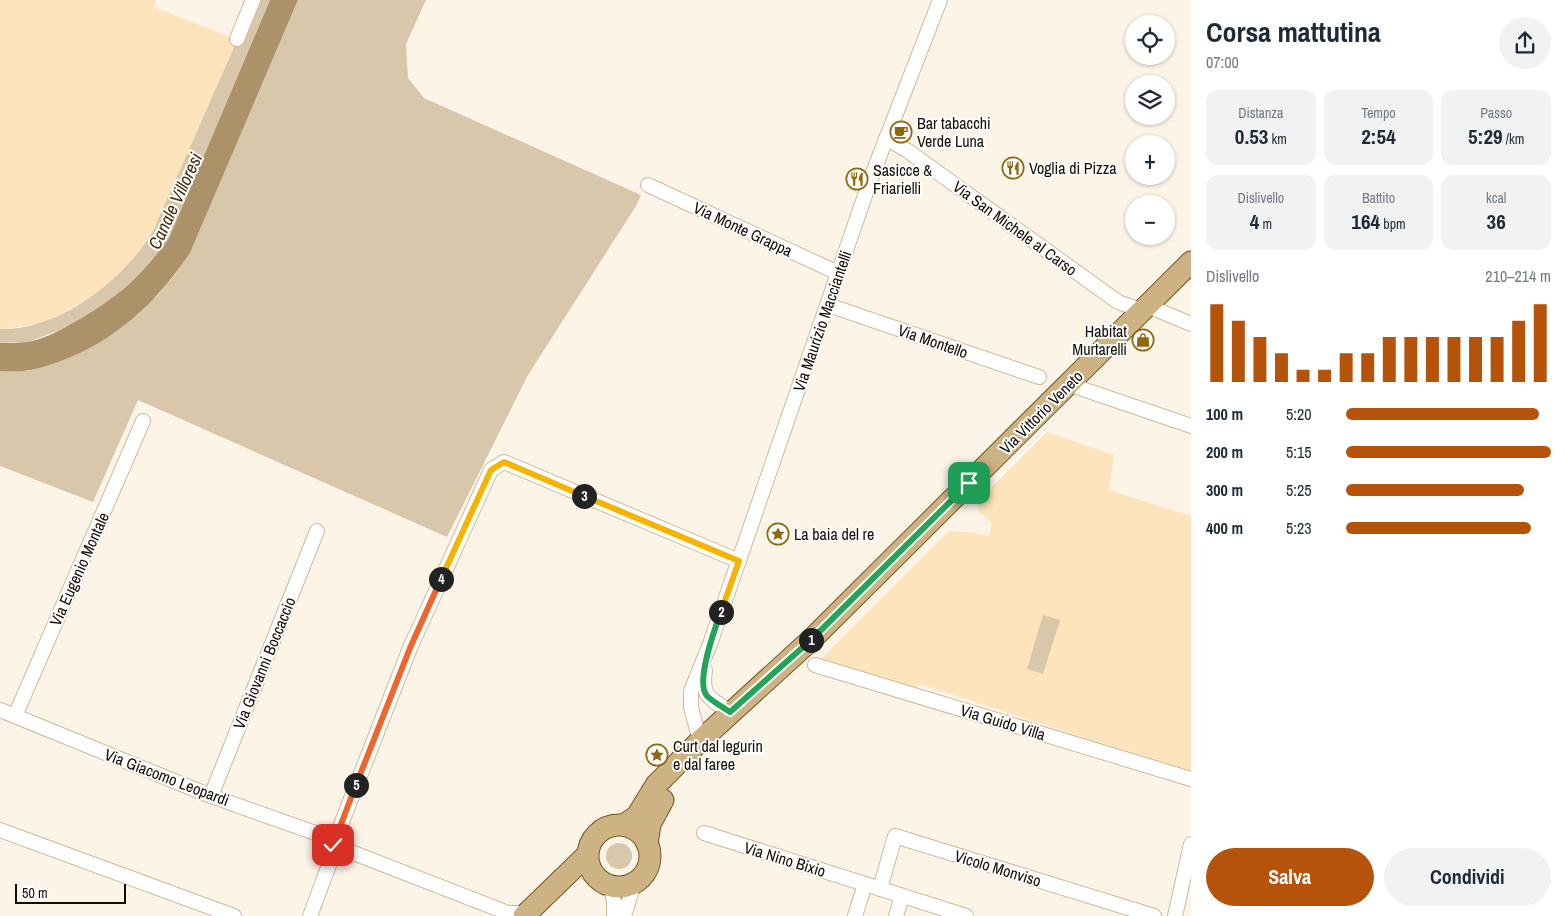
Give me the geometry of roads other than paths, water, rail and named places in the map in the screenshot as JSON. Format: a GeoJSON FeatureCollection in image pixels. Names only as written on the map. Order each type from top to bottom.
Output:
{"type":"FeatureCollection","features":[{"type":"Feature","properties":{"kind":"main road","name":"Via Vittorio Veneto"},"geometry":{"type":"LineString","coordinates":[[647,844],[650,824],[672,786],[748,710],[805,646],[1191,262]]}},
{"type":"Feature","properties":{"kind":"main road","name":"Via Vittorio Veneto"},"geometry":{"type":"LineString","coordinates":[[624,825],[637,816],[656,785],[700,741],[805,646]]}},
{"type":"Feature","properties":{"kind":"main road"},"geometry":{"type":"LineString","coordinates":[[613,825],[624,825],[633,828],[647,844],[649,862],[641,878],[634,883],[625,886],[603,882],[575,885],[532,914],[587,855],[595,836],[603,829],[613,825]]}},
{"type":"Feature","properties":{"kind":"main road"},"geometry":{"type":"LineString","coordinates":[[587,855],[592,872],[603,882]]}},
{"type":"Feature","properties":{"kind":"street"},"geometry":{"type":"LineString","coordinates":[[237,39],[253,0]]}},
{"type":"Feature","properties":{"kind":"street","name":"Via Maurizio Macciantelli"},"geometry":{"type":"LineString","coordinates":[[700,741],[690,707],[691,691],[710,644],[886,138],[940,0]]}},
{"type":"Feature","properties":{"kind":"street","name":"Via San Michele al Carso"},"geometry":{"type":"LineString","coordinates":[[886,138],[908,151],[1118,302],[1138,309],[1148,306],[1191,324]]}},
{"type":"Feature","properties":{"kind":"street","name":"Via Monte Grappa"},"geometry":{"type":"LineString","coordinates":[[648,185],[838,273]]}},
{"type":"Feature","properties":{"kind":"street","name":"Via Montello"},"geometry":{"type":"LineString","coordinates":[[828,305],[1039,378]]}},
{"type":"Feature","properties":{"kind":"street"},"geometry":{"type":"LineString","coordinates":[[1068,384],[1191,426]]}},
{"type":"Feature","properties":{"kind":"street","name":"Via Eugenio Montale"},"geometry":{"type":"LineString","coordinates":[[15,716],[143,421]]}},
{"type":"Feature","properties":{"kind":"street"},"geometry":{"type":"LineString","coordinates":[[310,916],[335,843],[410,648],[491,470],[504,462],[739,561]]}},
{"type":"Feature","properties":{"kind":"street","name":"Via Giovanni Boccaccio"},"geometry":{"type":"LineString","coordinates":[[211,796],[317,531]]}},
{"type":"Feature","properties":{"kind":"street","name":"Via Maurizio Macciantelli"},"geometry":{"type":"LineString","coordinates":[[710,644],[704,690],[707,696],[730,712]]}},
{"type":"Feature","properties":{"kind":"street","name":"Via Guido Villa"},"geometry":{"type":"LineString","coordinates":[[815,665],[1191,779]]}},
{"type":"Feature","properties":{"kind":"street","name":"Via Giacomo Leopardi"},"geometry":{"type":"LineString","coordinates":[[0,710],[211,796],[335,843],[508,913],[532,914]]}},
{"type":"Feature","properties":{"kind":"street"},"geometry":{"type":"LineString","coordinates":[[0,830],[234,916]]}},
{"type":"Feature","properties":{"kind":"street","name":"Via Nino Bixio"},"geometry":{"type":"LineString","coordinates":[[704,833],[966,916]]}},
{"type":"Feature","properties":{"kind":"street","name":"Vicolo Monviso"},"geometry":{"type":"LineString","coordinates":[[880,889],[895,836],[1154,916]]}},
{"type":"Feature","properties":{"kind":"street"},"geometry":{"type":"LineString","coordinates":[[1175,916],[1191,844]]}},
{"type":"Feature","properties":{"kind":"street"},"geometry":{"type":"LineString","coordinates":[[603,882],[614,900],[614,916]]}},
{"type":"Feature","properties":{"kind":"street"},"geometry":{"type":"LineString","coordinates":[[624,916],[634,883]]}},
{"type":"Feature","properties":{"kind":"street"},"geometry":{"type":"LineString","coordinates":[[855,916],[865,884]]}},
{"type":"Feature","properties":{"kind":"street"},"geometry":{"type":"LineString","coordinates":[[896,916],[902,896]]}},
{"type":"Feature","properties":{"kind":"place","name":"Bar tabacchi Verde Luna"},"geometry":{"type":"Point","coordinates":[901,132]}},
{"type":"Feature","properties":{"kind":"place","name":"Voglia di Pizza"},"geometry":{"type":"Point","coordinates":[1013,168]}},
{"type":"Feature","properties":{"kind":"place","name":"Sasicce & Friarielli"},"geometry":{"type":"Point","coordinates":[857,179]}},
{"type":"Feature","properties":{"kind":"place","name":"Habitat Murtarelli"},"geometry":{"type":"Point","coordinates":[1143,340]}},
{"type":"Feature","properties":{"kind":"place","name":"La baia del re"},"geometry":{"type":"Point","coordinates":[778,534]}},
{"type":"Feature","properties":{"kind":"place","name":"Curt dal legurin e dal faree"},"geometry":{"type":"Point","coordinates":[657,755]}},
{"type":"Feature","properties":{"kind":"water label","name":"Canale Villoresi"},"geometry":{"type":"Point","coordinates":[175,201]}}]}
